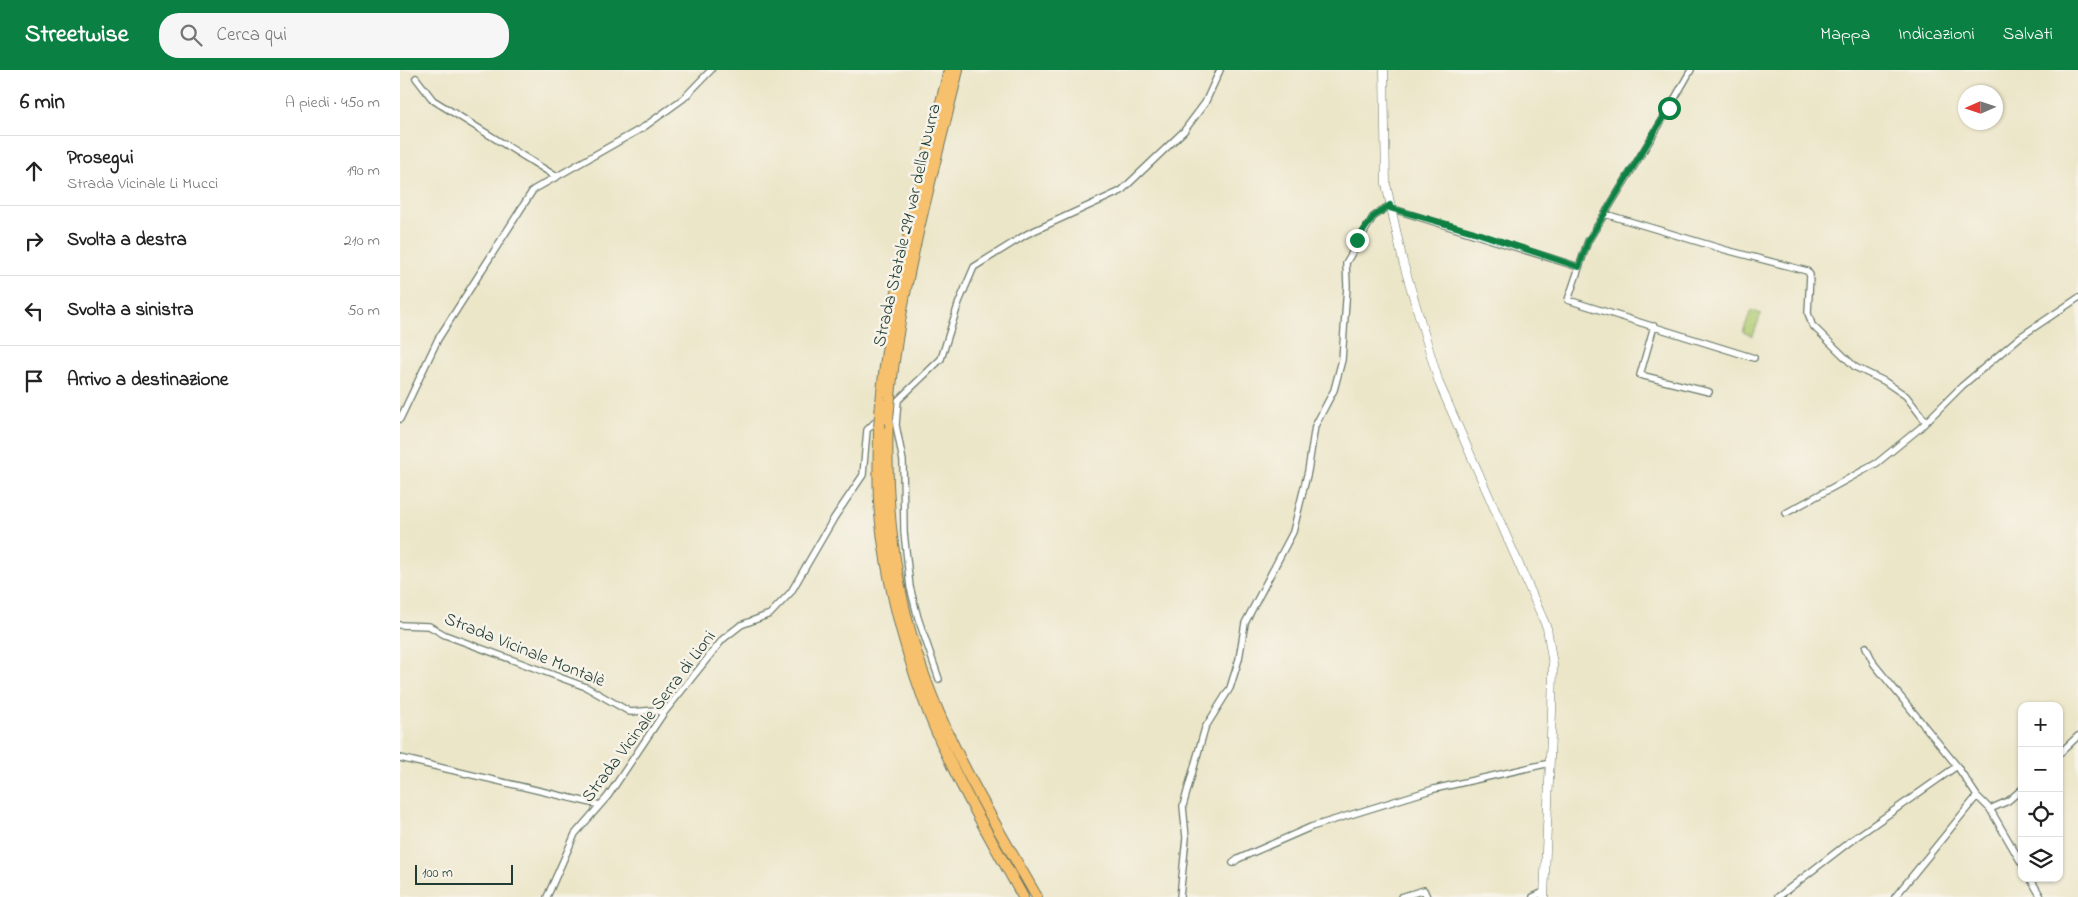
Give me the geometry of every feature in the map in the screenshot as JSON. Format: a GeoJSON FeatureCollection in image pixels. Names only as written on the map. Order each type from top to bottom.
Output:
{"type":"FeatureCollection","features":[{"type":"Feature","properties":{"kind":"highway","name":"Strada Statale 291 var della Nurra"},"geometry":{"type":"LineString","coordinates":[[949,70],[900,272],[885,357],[879,426],[880,514],[890,576],[906,645],[936,729],[976,811],[1023,897]]}},
{"type":"Feature","properties":{"kind":"highway","name":"Strada Statale 291 var della Nurra"},"geometry":{"type":"LineString","coordinates":[[958,70],[914,252],[893,358],[894,399],[888,419],[887,474],[890,518],[898,574],[913,642],[951,741],[1037,897]]}},
{"type":"Feature","properties":{"kind":"street"},"geometry":{"type":"LineString","coordinates":[[400,418],[438,338],[533,190],[644,127],[684,98],[711,70]]}},
{"type":"Feature","properties":{"kind":"street","name":"Strada Vicinale Serra di Lioni"},"geometry":{"type":"LineString","coordinates":[[547,897],[574,834],[600,805],[663,714],[724,640],[741,625],[770,614],[791,592],[834,518],[862,475],[867,430],[894,399],[940,359],[958,302],[974,267],[1032,232],[1121,191],[1184,131],[1205,103],[1220,70]]}},
{"type":"Feature","properties":{"kind":"street"},"geometry":{"type":"LineString","coordinates":[[1384,70],[1386,184],[1403,262],[1439,383],[1547,628],[1553,665],[1544,895],[1532,897]]}},
{"type":"Feature","properties":{"kind":"street"},"geometry":{"type":"LineString","coordinates":[[1690,70],[1663,119],[1588,241],[1568,300],[1754,358]]}},
{"type":"Feature","properties":{"kind":"street"},"geometry":{"type":"LineString","coordinates":[[416,78],[433,100],[557,176]]}},
{"type":"Feature","properties":{"kind":"street"},"geometry":{"type":"LineString","coordinates":[[1390,206],[1579,267]]}},
{"type":"Feature","properties":{"kind":"street"},"geometry":{"type":"LineString","coordinates":[[1180,897],[1186,838],[1183,806],[1205,728],[1230,688],[1239,659],[1245,623],[1293,532],[1308,471],[1316,426],[1334,390],[1342,360],[1347,286],[1346,263],[1357,240],[1373,217],[1390,206]]}},
{"type":"Feature","properties":{"kind":"street"},"geometry":{"type":"LineString","coordinates":[[1605,214],[1726,250],[1807,271],[1810,275],[1808,313],[1812,325],[1855,367],[1884,381],[1906,396],[1926,422]]}},
{"type":"Feature","properties":{"kind":"street"},"geometry":{"type":"LineString","coordinates":[[1786,513],[1877,462],[1926,422],[1962,386],[2020,336],[2078,298]]}},
{"type":"Feature","properties":{"kind":"street"},"geometry":{"type":"LineString","coordinates":[[1654,326],[1640,375],[1709,392]]}},
{"type":"Feature","properties":{"kind":"street"},"geometry":{"type":"LineString","coordinates":[[894,399],[896,425],[903,461],[904,532],[910,587],[918,618],[939,679]]}},
{"type":"Feature","properties":{"kind":"street","name":"Strada Vicinale Montalè"},"geometry":{"type":"LineString","coordinates":[[400,625],[432,627],[445,635],[586,687],[630,712],[657,710],[663,714]]}},
{"type":"Feature","properties":{"kind":"street"},"geometry":{"type":"LineString","coordinates":[[1866,648],[1874,664],[1990,809],[2018,857]]}},
{"type":"Feature","properties":{"kind":"street"},"geometry":{"type":"LineString","coordinates":[[2063,750],[2078,736]]}},
{"type":"Feature","properties":{"kind":"street"},"geometry":{"type":"LineString","coordinates":[[400,758],[600,805]]}},
{"type":"Feature","properties":{"kind":"street"},"geometry":{"type":"LineString","coordinates":[[1233,863],[1238,859],[1310,827],[1434,789],[1550,763]]}},
{"type":"Feature","properties":{"kind":"street"},"geometry":{"type":"LineString","coordinates":[[1778,897],[1852,840],[1957,766]]}},
{"type":"Feature","properties":{"kind":"street"},"geometry":{"type":"LineString","coordinates":[[1990,809],[2008,801],[2018,792]]}},
{"type":"Feature","properties":{"kind":"street"},"geometry":{"type":"LineString","coordinates":[[1895,897],[1978,796]]}},
{"type":"Feature","properties":{"kind":"street"},"geometry":{"type":"LineString","coordinates":[[2032,882],[2041,897]]}},
{"type":"Feature","properties":{"kind":"street"},"geometry":{"type":"LineString","coordinates":[[1401,897],[1424,890],[1427,897]]}},
{"type":"Feature","properties":{"kind":"green space"},"geometry":{"type":"Polygon","coordinates":[[[1751,310],[1761,314],[1753,336],[1743,332],[1751,310]]]}},
{"type":"Feature","properties":{"kind":"route"},"geometry":{"type":"LineString","coordinates":[[1357,240],[1373,217],[1390,205],[1390,208],[1474,232],[1579,267],[1588,241],[1669,108]]}}]}
